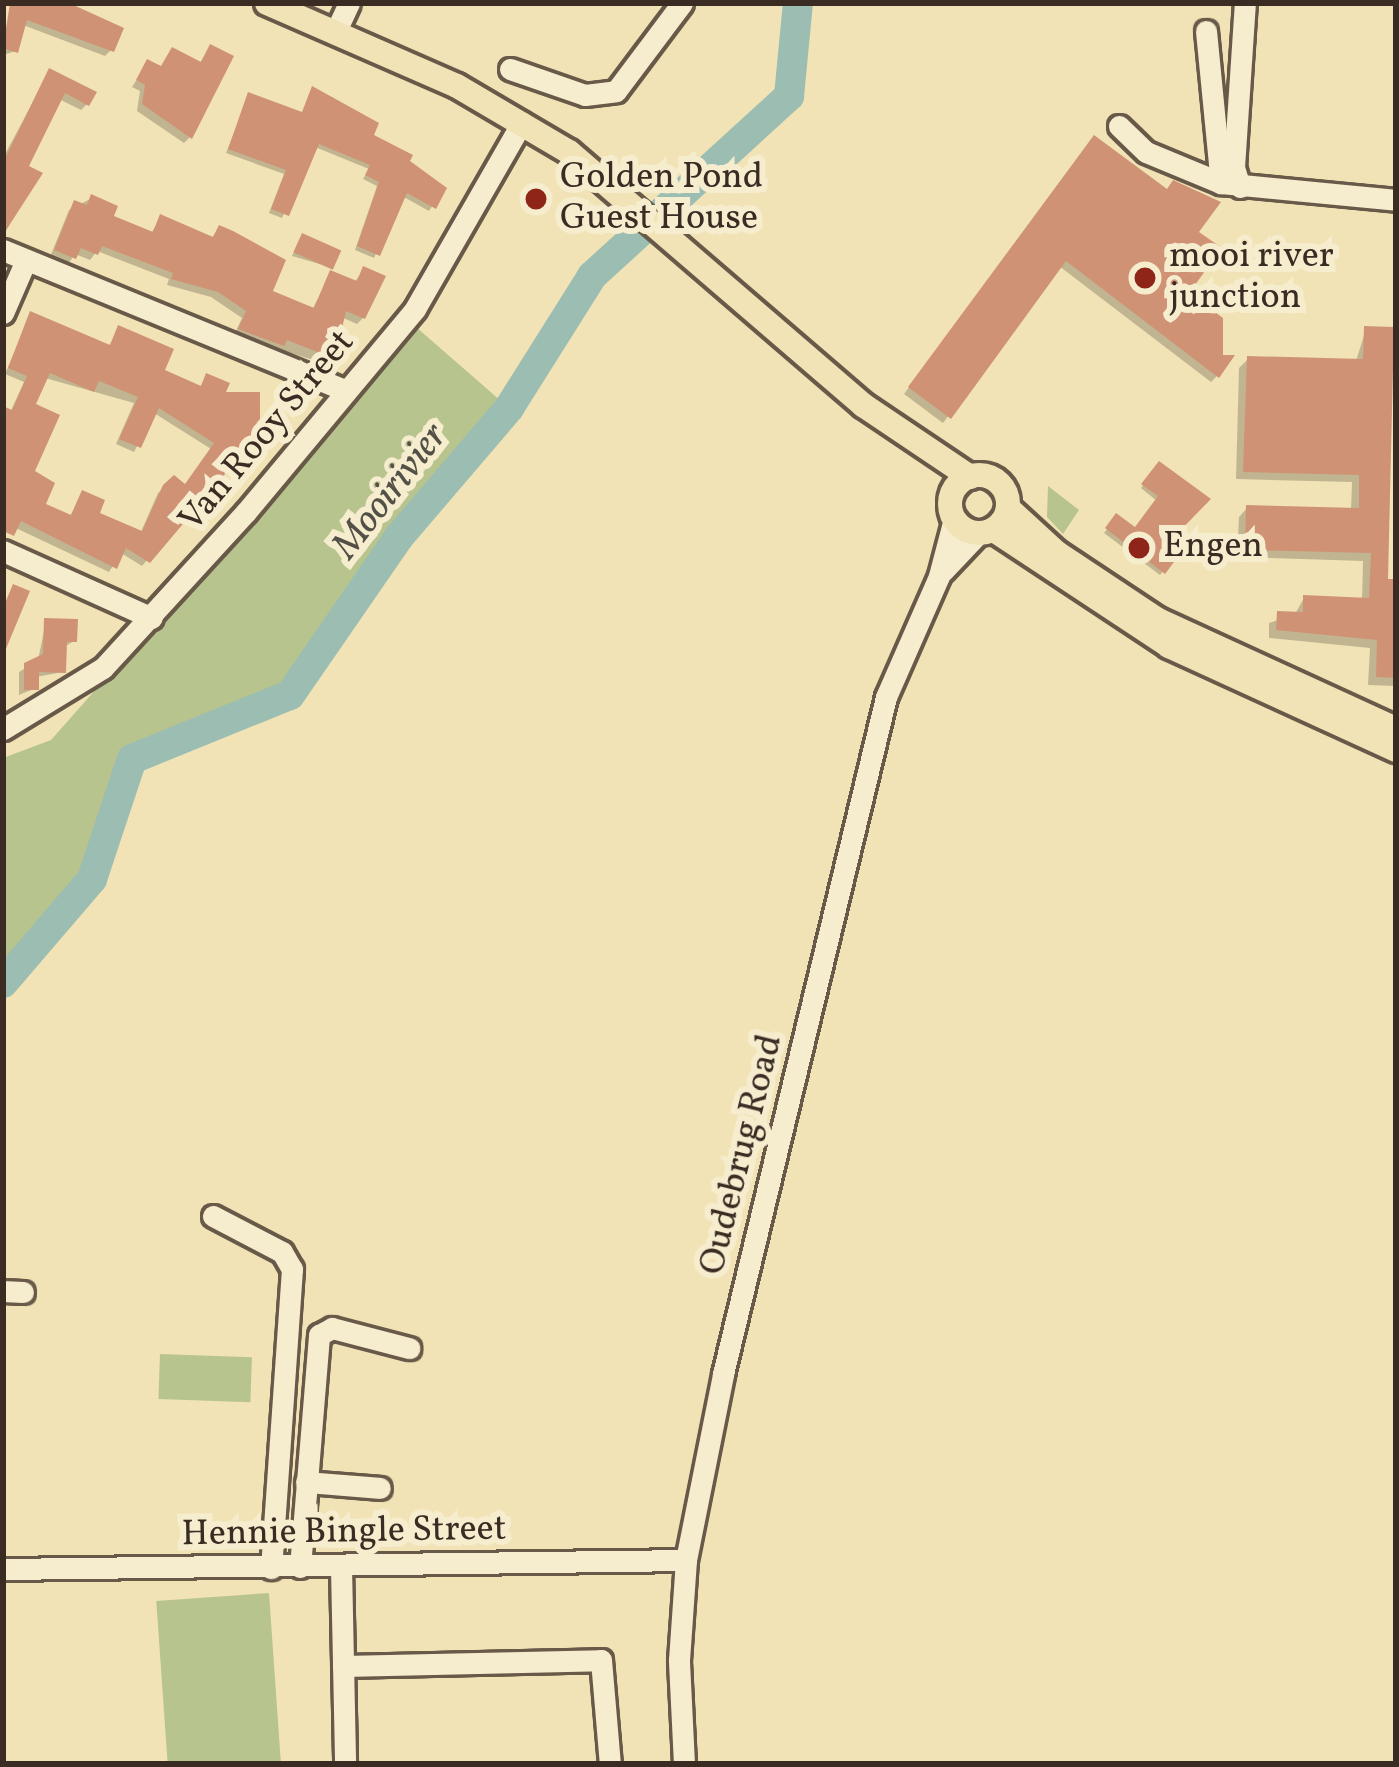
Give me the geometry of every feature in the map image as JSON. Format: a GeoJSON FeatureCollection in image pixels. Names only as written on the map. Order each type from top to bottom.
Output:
{"type":"FeatureCollection","features":[{"type":"Feature","properties":{"kind":"main road"},"geometry":{"type":"LineString","coordinates":[[267,3],[522,122],[615,190],[902,435],[970,477],[998,482],[994,524]]}},
{"type":"Feature","properties":{"kind":"main road"},"geometry":{"type":"LineString","coordinates":[[902,435],[953,508],[1057,554],[1158,620],[1396,730]]}},
{"type":"Feature","properties":{"kind":"main road"},"geometry":{"type":"LineString","coordinates":[[953,508],[970,477]]}},
{"type":"Feature","properties":{"kind":"main road"},"geometry":{"type":"LineString","coordinates":[[994,524],[1168,646],[1396,750]]}},
{"type":"Feature","properties":{"kind":"street"},"geometry":{"type":"LineString","coordinates":[[335,33],[349,3]]}},
{"type":"Feature","properties":{"kind":"street"},"geometry":{"type":"LineString","coordinates":[[510,69],[586,95],[616,91],[682,3]]}},
{"type":"Feature","properties":{"kind":"street"},"geometry":{"type":"LineString","coordinates":[[1231,185],[1245,3]]}},
{"type":"Feature","properties":{"kind":"street"},"geometry":{"type":"LineString","coordinates":[[1206,31],[1231,185]]}},
{"type":"Feature","properties":{"kind":"street","name":"Van Rooy Street"},"geometry":{"type":"LineString","coordinates":[[3,729],[86,680],[152,618],[426,292],[522,122]]}},
{"type":"Feature","properties":{"kind":"street"},"geometry":{"type":"LineString","coordinates":[[1119,126],[1146,152],[1231,185],[1374,192],[1396,200]]}},
{"type":"Feature","properties":{"kind":"street"},"geometry":{"type":"LineString","coordinates":[[3,250],[346,391]]}},
{"type":"Feature","properties":{"kind":"street"},"geometry":{"type":"LineString","coordinates":[[3,313],[26,260]]}},
{"type":"Feature","properties":{"kind":"street","name":"Oudebrug Road"},"geometry":{"type":"LineString","coordinates":[[684,1764],[679,1660],[686,1560],[856,808],[886,697],[939,576],[953,508]]}},
{"type":"Feature","properties":{"kind":"street","name":"Oudebrug Road"},"geometry":{"type":"LineString","coordinates":[[939,576],[994,524]]}},
{"type":"Feature","properties":{"kind":"street"},"geometry":{"type":"LineString","coordinates":[[3,551],[152,618]]}},
{"type":"Feature","properties":{"kind":"street"},"geometry":{"type":"LineString","coordinates":[[213,1216],[282,1252],[292,1269],[271,1568]]}},
{"type":"Feature","properties":{"kind":"street"},"geometry":{"type":"LineString","coordinates":[[300,1568],[319,1335],[332,1328],[409,1348]]}},
{"type":"Feature","properties":{"kind":"street"},"geometry":{"type":"LineString","coordinates":[[306,1482],[380,1488]]}},
{"type":"Feature","properties":{"kind":"street","name":"Hennie Bingle Street"},"geometry":{"type":"LineString","coordinates":[[3,1569],[686,1560]]}},
{"type":"Feature","properties":{"kind":"street"},"geometry":{"type":"LineString","coordinates":[[341,1567],[345,1764]]}},
{"type":"Feature","properties":{"kind":"street"},"geometry":{"type":"LineString","coordinates":[[343,1666],[601,1660],[610,1764]]}},
{"type":"Feature","properties":{"kind":"green space"},"geometry":{"type":"Polygon","coordinates":[[[416,327],[509,408],[399,537],[290,695],[132,759],[92,879],[3,983],[3,758],[51,740],[416,327]]]}},
{"type":"Feature","properties":{"kind":"green space"},"geometry":{"type":"Polygon","coordinates":[[[1048,486],[1079,510],[1063,534],[1047,517],[1048,486]]]}},
{"type":"Feature","properties":{"kind":"green space"},"geometry":{"type":"Polygon","coordinates":[[[160,1354],[252,1357],[250,1402],[158,1399],[160,1354]]]}},
{"type":"Feature","properties":{"kind":"green space"},"geometry":{"type":"Polygon","coordinates":[[[269,1593],[281,1764],[168,1764],[156,1601],[269,1593]]]}},
{"type":"Feature","properties":{"kind":"building"},"geometry":{"type":"Polygon","coordinates":[[[10,3],[69,3],[124,28],[114,52],[27,20],[18,53],[3,48],[10,3]]]}},
{"type":"Feature","properties":{"kind":"building"},"geometry":{"type":"Polygon","coordinates":[[[210,44],[234,56],[192,139],[142,104],[145,85],[136,80],[147,59],[161,66],[172,47],[201,62],[210,44]]]}},
{"type":"Feature","properties":{"kind":"building"},"geometry":{"type":"Polygon","coordinates":[[[49,68],[97,92],[89,106],[65,93],[29,166],[43,173],[3,235],[3,163],[49,68]]]}},
{"type":"Feature","properties":{"kind":"building"},"geometry":{"type":"Polygon","coordinates":[[[312,86],[379,123],[374,135],[413,155],[410,161],[447,188],[436,209],[407,193],[380,256],[357,246],[379,182],[365,175],[370,165],[319,144],[289,216],[271,209],[286,170],[228,149],[248,92],[302,112],[312,86]]]}},
{"type":"Feature","properties":{"kind":"building","name":"mooi river junction"},"geometry":{"type":"Polygon","coordinates":[[[1094,135],[1167,189],[1173,180],[1221,202],[1199,232],[1222,248],[1189,293],[1223,318],[1223,355],[1235,355],[1219,378],[1066,261],[951,419],[908,387],[1094,135]]]}},
{"type":"Feature","properties":{"kind":"building"},"geometry":{"type":"Polygon","coordinates":[[[91,194],[118,206],[114,216],[153,232],[160,214],[213,237],[219,225],[233,231],[286,260],[273,291],[314,308],[330,270],[357,281],[363,266],[386,276],[365,319],[346,311],[335,359],[287,340],[284,346],[238,329],[246,311],[218,292],[171,279],[173,273],[102,246],[98,255],[81,248],[76,259],[54,250],[74,200],[87,205],[91,194]]]}},
{"type":"Feature","properties":{"kind":"building"},"geometry":{"type":"Polygon","coordinates":[[[302,233],[341,250],[333,270],[293,252],[302,233]]]}},
{"type":"Feature","properties":{"kind":"building"},"geometry":{"type":"Polygon","coordinates":[[[30,311],[110,345],[118,325],[174,349],[165,370],[201,386],[206,373],[230,383],[226,392],[260,392],[260,423],[274,422],[274,440],[253,441],[150,563],[126,548],[117,569],[21,521],[14,536],[3,531],[3,406],[12,410],[27,376],[8,368],[30,311]],[[50,373],[36,404],[60,415],[35,471],[55,483],[46,504],[71,515],[82,490],[105,500],[100,513],[142,531],[163,485],[174,475],[185,484],[214,443],[159,408],[141,448],[119,439],[138,397],[99,381],[94,392],[50,373]]]}},
{"type":"Feature","properties":{"kind":"building"},"geometry":{"type":"Polygon","coordinates":[[[1364,326],[1394,327],[1388,579],[1396,579],[1396,678],[1376,677],[1377,640],[1276,630],[1277,611],[1303,612],[1303,595],[1369,598],[1371,553],[1245,550],[1246,505],[1359,508],[1359,475],[1243,472],[1247,356],[1363,359],[1364,326]]]}},
{"type":"Feature","properties":{"kind":"building"},"geometry":{"type":"Polygon","coordinates":[[[1159,461],[1211,499],[1163,548],[1177,558],[1165,574],[1105,528],[1116,513],[1135,527],[1158,496],[1141,484],[1159,461]]]}},
{"type":"Feature","properties":{"kind":"building"},"geometry":{"type":"Polygon","coordinates":[[[13,584],[30,591],[3,656],[3,608],[13,584]]]}},
{"type":"Feature","properties":{"kind":"building"},"geometry":{"type":"Polygon","coordinates":[[[44,618],[78,619],[77,642],[67,642],[66,673],[39,672],[39,690],[24,690],[24,663],[43,654],[44,618]]]}},
{"type":"Feature","properties":{"kind":"waterway","name":"Mooirivier"},"geometry":{"type":"LineString","coordinates":[[3,983],[92,879],[132,759],[290,695],[399,537],[509,408],[592,276],[789,96],[798,3]]}},
{"type":"Feature","properties":{"kind":"place","name":"Golden Pond Guest House"},"geometry":{"type":"Point","coordinates":[536,199]}},
{"type":"Feature","properties":{"kind":"place","name":"mooi river junction"},"geometry":{"type":"Point","coordinates":[1145,278]}},
{"type":"Feature","properties":{"kind":"place","name":"Engen"},"geometry":{"type":"Point","coordinates":[1139,548]}}]}
